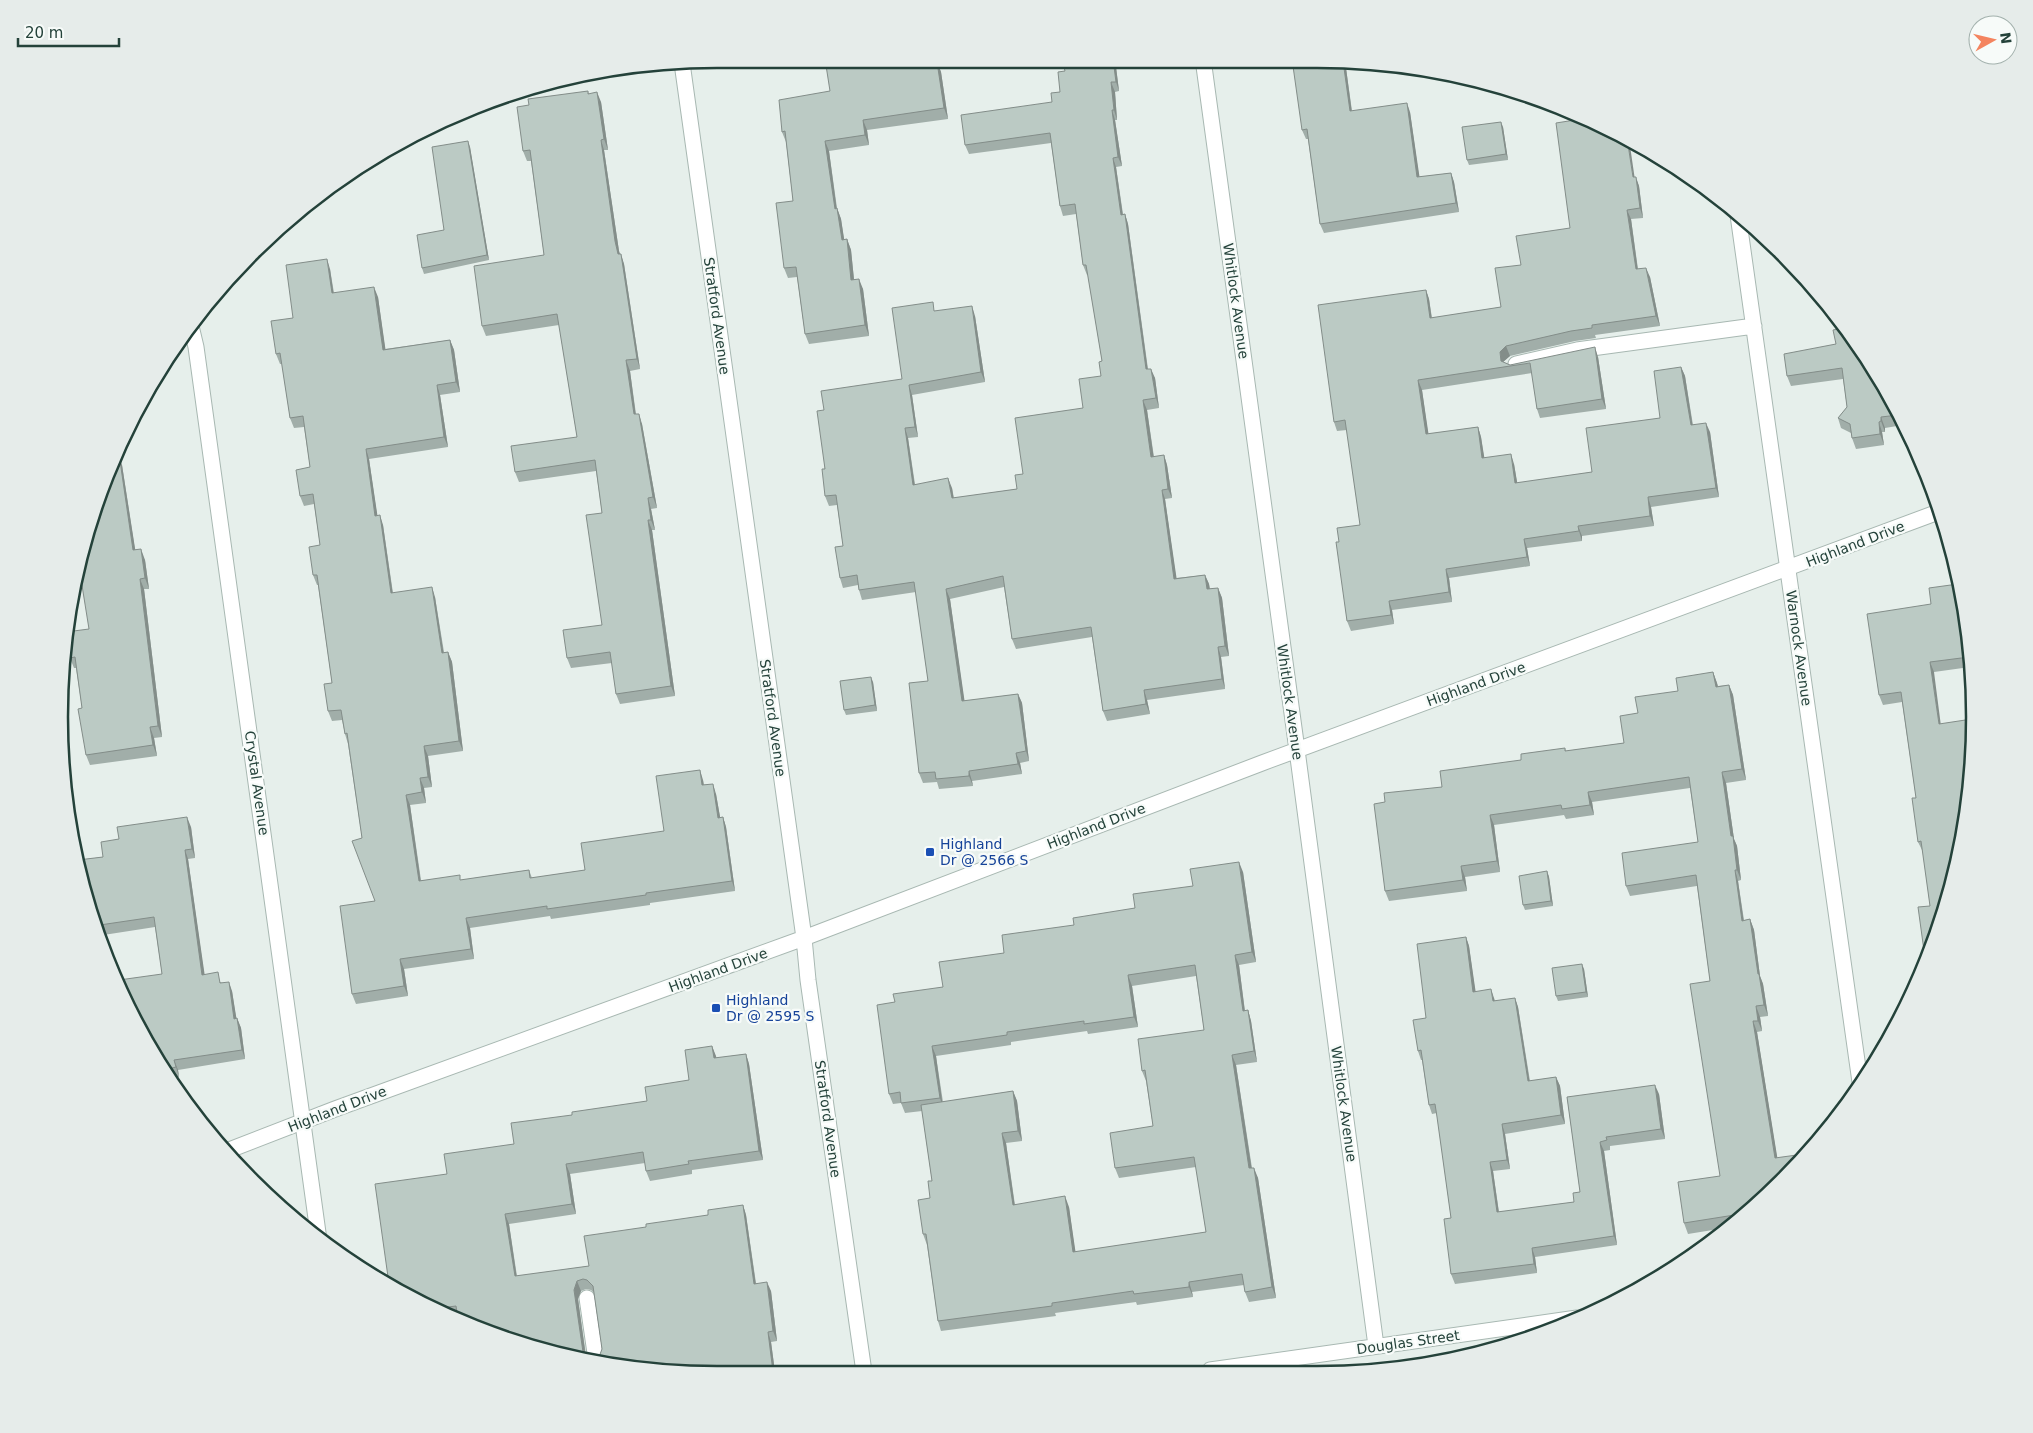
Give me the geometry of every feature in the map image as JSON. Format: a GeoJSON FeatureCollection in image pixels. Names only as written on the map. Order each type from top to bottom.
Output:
{"type":"FeatureCollection","features":[{"type":"Feature","properties":{"kind":"street","name":"Whitlock Avenue"},"geometry":{"type":"LineString","coordinates":[[1204,68],[1376,1346]]}},
{"type":"Feature","properties":{"kind":"street","name":"Stratford Avenue"},"geometry":{"type":"LineString","coordinates":[[683,69],[863,1366]]}},
{"type":"Feature","properties":{"kind":"street","name":"Warnock Avenue"},"geometry":{"type":"LineString","coordinates":[[1739,225],[1859,1073]]}},
{"type":"Feature","properties":{"kind":"street"},"geometry":{"type":"LineString","coordinates":[[1512,365],[1576,350],[1754,326]]}},
{"type":"Feature","properties":{"kind":"street","name":"Crystal Avenue"},"geometry":{"type":"LineString","coordinates":[[193,334],[298,1078],[302,1121],[317,1228]]}},
{"type":"Feature","properties":{"kind":"street","name":"Highland Drive"},"geometry":{"type":"LineString","coordinates":[[233,1148],[302,1121],[804,938],[1297,750],[1933,515]]}},
{"type":"Feature","properties":{"kind":"street"},"geometry":{"type":"LineString","coordinates":[[587,1298],[595,1354]]}},
{"type":"Feature","properties":{"kind":"street","name":"Douglas Street"},"geometry":{"type":"LineString","coordinates":[[1238,1366],[1549,1322]]}},
{"type":"Feature","properties":{"kind":"building"},"geometry":{"type":"Polygon","coordinates":[[[826,68],[938,68],[944,108],[863,120],[865,135],[825,141],[835,209],[837,208],[842,240],[847,239],[851,280],[859,279],[865,325],[805,334],[796,267],[784,268],[776,203],[793,201],[785,131],[782,132],[779,100],[830,91],[826,68]]]}},
{"type":"Feature","properties":{"kind":"building"},"geometry":{"type":"Polygon","coordinates":[[[1064,68],[1114,68],[1116,82],[1111,82],[1114,110],[1112,110],[1118,157],[1113,158],[1121,215],[1125,214],[1146,369],[1151,369],[1156,398],[1143,400],[1151,457],[1164,455],[1168,489],[1162,490],[1174,579],[1205,575],[1207,589],[1218,588],[1225,646],[1218,647],[1222,679],[1144,690],[1146,704],[1103,711],[1091,627],[1012,639],[1003,576],[946,589],[962,701],[1018,694],[1026,751],[1016,753],[1018,764],[969,771],[969,776],[936,779],[935,772],[919,773],[909,683],[928,681],[914,582],[859,590],[857,575],[840,578],[835,547],[843,546],[836,495],[825,496],[822,469],[825,469],[817,411],[824,410],[821,391],[902,379],[892,308],[933,302],[934,311],[972,306],[981,372],[909,385],[915,427],[905,428],[913,485],[948,478],[952,498],[1017,489],[1015,475],[1023,474],[1015,418],[1083,408],[1079,379],[1101,376],[1099,362],[1102,361],[1086,265],[1083,265],[1075,204],[1060,206],[1050,133],[965,145],[961,115],[1052,102],[1051,93],[1060,92],[1058,72],[1065,71],[1064,68]]]}},
{"type":"Feature","properties":{"kind":"building"},"geometry":{"type":"Polygon","coordinates":[[[1293,68],[1344,69],[1350,111],[1407,103],[1417,177],[1451,173],[1456,203],[1320,224],[1307,129],[1302,130],[1293,68]]]}},
{"type":"Feature","properties":{"kind":"building"},"geometry":{"type":"Polygon","coordinates":[[[588,91],[588,94],[597,92],[604,139],[601,140],[615,241],[618,254],[621,254],[637,359],[626,360],[634,414],[639,414],[653,497],[648,498],[651,520],[648,520],[671,686],[616,694],[610,652],[567,658],[563,630],[602,625],[586,515],[602,513],[595,460],[515,472],[511,446],[577,437],[557,314],[482,326],[474,266],[544,255],[530,150],[523,151],[517,107],[529,105],[528,99],[588,91]]]}},
{"type":"Feature","properties":{"kind":"building"},"geometry":{"type":"Polygon","coordinates":[[[1573,120],[1628,147],[1633,177],[1636,177],[1640,208],[1627,210],[1636,269],[1646,268],[1656,316],[1592,325],[1592,328],[1506,346],[1500,352],[1501,361],[1510,365],[1595,347],[1602,399],[1537,409],[1530,363],[1418,380],[1426,434],[1478,427],[1482,458],[1511,454],[1515,483],[1592,472],[1586,428],[1660,418],[1654,371],[1681,367],[1691,425],[1706,423],[1716,488],[1648,497],[1650,516],[1578,526],[1579,531],[1524,539],[1527,557],[1446,569],[1449,592],[1389,601],[1391,615],[1347,621],[1336,542],[1339,542],[1337,528],[1360,525],[1345,420],[1334,422],[1318,305],[1426,290],[1430,318],[1501,307],[1495,268],[1521,265],[1516,236],[1570,228],[1556,123],[1573,120]]]}},
{"type":"Feature","properties":{"kind":"building"},"geometry":{"type":"Polygon","coordinates":[[[1501,122],[1506,154],[1467,160],[1462,127],[1501,122]]]}},
{"type":"Feature","properties":{"kind":"building"},"geometry":{"type":"Polygon","coordinates":[[[468,141],[487,255],[422,268],[417,235],[444,230],[432,147],[468,141]]]}},
{"type":"Feature","properties":{"kind":"building"},"geometry":{"type":"Polygon","coordinates":[[[327,259],[332,293],[374,287],[383,350],[450,340],[456,382],[437,385],[444,437],[366,449],[375,516],[380,515],[391,593],[432,587],[442,653],[448,652],[459,741],[424,746],[428,777],[420,778],[422,792],[406,795],[419,881],[460,875],[460,880],[529,870],[530,878],[585,870],[581,843],[664,831],[656,776],[700,770],[702,785],[713,784],[718,818],[723,817],[732,881],[547,909],[547,906],[466,918],[471,949],[400,959],[404,986],[352,994],[340,906],[375,901],[352,841],[362,838],[347,733],[345,734],[341,710],[328,711],[324,684],[332,683],[317,575],[313,575],[309,547],[320,545],[313,494],[300,496],[296,470],[310,467],[303,416],[290,418],[280,353],[276,354],[271,321],[293,318],[286,265],[327,259]]]}},
{"type":"Feature","properties":{"kind":"building"},"geometry":{"type":"Polygon","coordinates":[[[1837,329],[1856,356],[1892,416],[1881,417],[1879,422],[1880,434],[1852,438],[1850,424],[1838,418],[1847,407],[1842,368],[1787,376],[1784,354],[1836,344],[1833,330],[1837,329]]]}},
{"type":"Feature","properties":{"kind":"building"},"geometry":{"type":"Polygon","coordinates":[[[120,461],[133,550],[141,549],[145,578],[140,579],[158,726],[150,727],[153,745],[86,755],[78,709],[82,708],[75,657],[71,658],[73,631],[89,629],[82,583],[102,508],[120,461]]]}},
{"type":"Feature","properties":{"kind":"building"},"geometry":{"type":"Polygon","coordinates":[[[1952,585],[1962,658],[1930,662],[1939,724],[1966,720],[1960,801],[1953,843],[1943,884],[1923,946],[1918,907],[1930,906],[1921,841],[1918,842],[1912,798],[1916,798],[1901,692],[1879,695],[1867,614],[1931,604],[1929,588],[1952,585]]]}},
{"type":"Feature","properties":{"kind":"building"},"geometry":{"type":"Polygon","coordinates":[[[1713,672],[1716,687],[1729,685],[1742,769],[1722,772],[1731,836],[1733,836],[1737,870],[1735,870],[1742,921],[1750,919],[1764,1005],[1756,1006],[1758,1021],[1753,1021],[1775,1158],[1793,1155],[1775,1175],[1730,1216],[1684,1223],[1678,1182],[1720,1176],[1690,984],[1710,981],[1696,875],[1626,886],[1622,853],[1698,842],[1689,777],[1588,792],[1590,805],[1562,809],[1561,805],[1490,815],[1497,861],[1461,866],[1463,880],[1385,891],[1374,804],[1385,802],[1384,793],[1442,787],[1440,771],[1521,760],[1521,754],[1565,748],[1565,751],[1624,743],[1620,716],[1638,713],[1635,697],[1678,691],[1676,678],[1713,672]]]}},
{"type":"Feature","properties":{"kind":"building"},"geometry":{"type":"Polygon","coordinates":[[[871,677],[875,705],[844,710],[840,681],[871,677]]]}},
{"type":"Feature","properties":{"kind":"building"},"geometry":{"type":"Polygon","coordinates":[[[187,817],[192,849],[185,850],[202,975],[218,972],[220,983],[229,982],[234,1019],[237,1018],[242,1050],[174,1060],[176,1067],[171,1068],[154,1041],[123,979],[162,974],[154,917],[102,925],[84,859],[103,857],[101,842],[119,839],[117,827],[187,817]]]}},
{"type":"Feature","properties":{"kind":"building"},"geometry":{"type":"Polygon","coordinates":[[[1239,862],[1252,952],[1235,955],[1243,1011],[1248,1010],[1254,1051],[1232,1055],[1249,1168],[1254,1168],[1272,1287],[1245,1292],[1242,1274],[1189,1282],[1189,1287],[1134,1294],[1133,1291],[1052,1303],[1052,1306],[938,1321],[926,1234],[923,1234],[918,1200],[930,1198],[928,1181],[932,1181],[921,1105],[1013,1091],[1018,1131],[1002,1133],[1013,1205],[1065,1196],[1073,1252],[1206,1232],[1194,1157],[1115,1168],[1110,1133],[1153,1126],[1145,1070],[1142,1071],[1138,1039],[1204,1030],[1195,965],[1128,975],[1134,1017],[1084,1024],[1084,1021],[1007,1032],[1007,1035],[932,1046],[940,1098],[901,1103],[900,1092],[889,1094],[877,1005],[895,1002],[893,994],[943,987],[939,962],[1004,953],[1002,935],[1074,925],[1073,918],[1135,908],[1133,894],[1193,886],[1190,869],[1239,862]]]}},
{"type":"Feature","properties":{"kind":"building"},"geometry":{"type":"Polygon","coordinates":[[[1547,871],[1551,901],[1523,905],[1519,876],[1547,871]]]}},
{"type":"Feature","properties":{"kind":"building"},"geometry":{"type":"Polygon","coordinates":[[[1466,937],[1473,992],[1491,989],[1493,1001],[1515,998],[1528,1081],[1556,1077],[1561,1115],[1502,1124],[1507,1160],[1490,1162],[1497,1212],[1574,1202],[1573,1193],[1580,1192],[1567,1097],[1655,1085],[1661,1129],[1606,1137],[1607,1140],[1600,1142],[1614,1236],[1532,1248],[1534,1264],[1451,1274],[1444,1219],[1451,1218],[1437,1117],[1435,1104],[1429,1105],[1421,1050],[1418,1051],[1413,1020],[1426,1018],[1417,944],[1466,937]]]}},
{"type":"Feature","properties":{"kind":"building"},"geometry":{"type":"Polygon","coordinates":[[[1582,964],[1586,992],[1556,996],[1552,968],[1582,964]]]}},
{"type":"Feature","properties":{"kind":"building"},"geometry":{"type":"Polygon","coordinates":[[[712,1046],[714,1058],[746,1054],[759,1151],[688,1161],[689,1164],[646,1171],[643,1152],[566,1164],[572,1204],[505,1214],[515,1276],[589,1266],[584,1236],[708,1215],[708,1210],[743,1205],[754,1284],[767,1282],[773,1331],[768,1332],[772,1366],[674,1364],[600,1355],[602,1349],[593,1286],[583,1279],[577,1281],[574,1290],[583,1351],[508,1331],[468,1316],[457,1311],[456,1306],[447,1307],[388,1276],[375,1184],[447,1174],[444,1154],[514,1144],[511,1123],[572,1115],[572,1112],[647,1101],[645,1087],[689,1080],[685,1050],[712,1046]]]}},
{"type":"Feature","properties":{"kind":"place","name":"Highland Dr @ 2566 S"},"geometry":{"type":"Point","coordinates":[930,852]}},
{"type":"Feature","properties":{"kind":"place","name":"Highland Dr @ 2595 S"},"geometry":{"type":"Point","coordinates":[716,1008]}}]}
